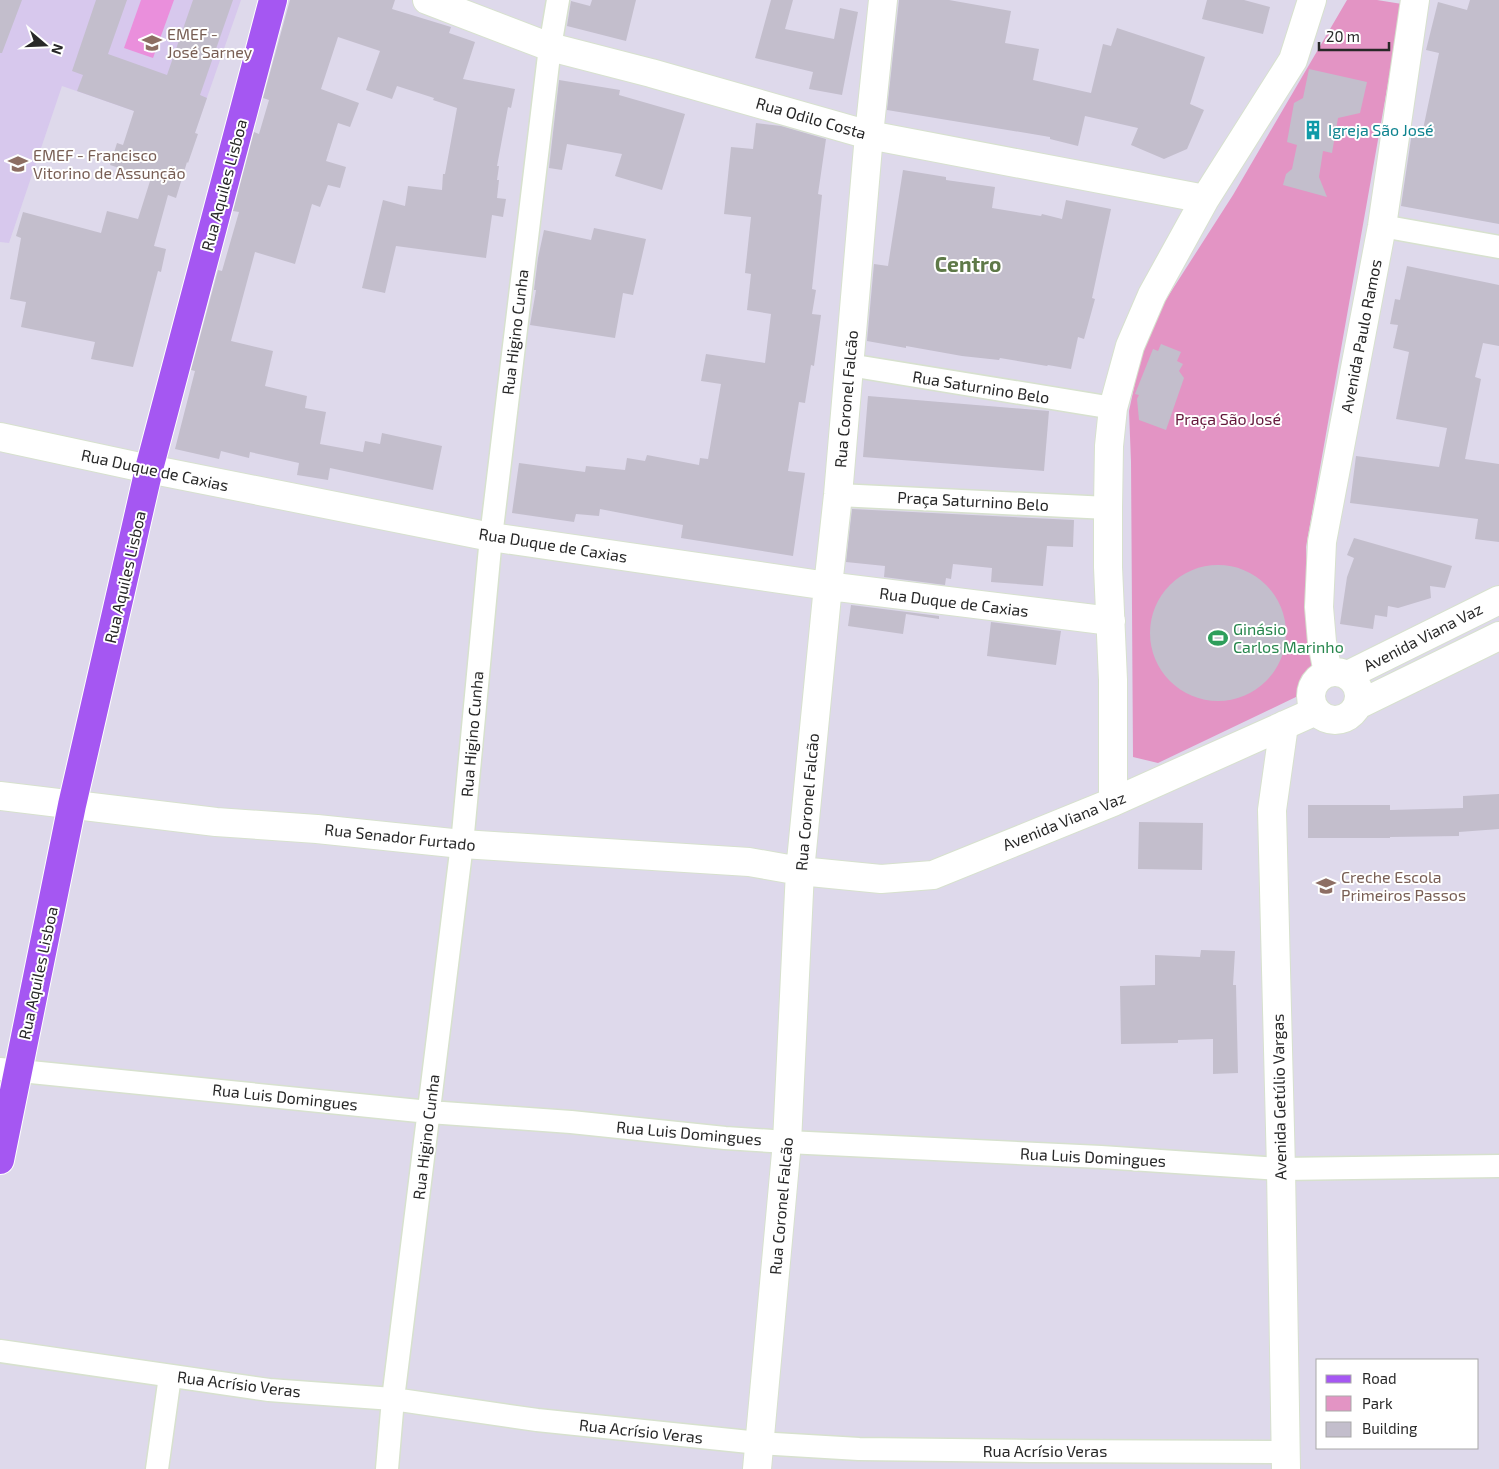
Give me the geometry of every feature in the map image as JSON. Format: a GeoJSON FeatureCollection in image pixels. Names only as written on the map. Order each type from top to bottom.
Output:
{"type":"FeatureCollection","features":[{"type":"Feature","properties":{"kind":"main road","name":"Rua Aquiles Lisboa"},"geometry":{"type":"LineString","coordinates":[[0,1160],[9,1070],[149,469],[273,0]]}},
{"type":"Feature","properties":{"kind":"street","name":"Rua Odilo Costa"},"geometry":{"type":"LineString","coordinates":[[427,0],[550,47],[652,73],[869,135],[1205,199]]}},
{"type":"Feature","properties":{"kind":"street","name":"Rua Higino Cunha"},"geometry":{"type":"LineString","coordinates":[[387,1469],[393,1399],[462,844],[491,537],[550,47],[558,0]]}},
{"type":"Feature","properties":{"kind":"street","name":"Rua Coronel Falcão"},"geometry":{"type":"LineString","coordinates":[[758,1456],[787,1142],[800,871],[838,494],[869,135],[883,0]]}},
{"type":"Feature","properties":{"kind":"street"},"geometry":{"type":"LineString","coordinates":[[1113,802],[1108,508],[1109,446],[1113,408],[1130,346],[1152,295],[1205,199],[1293,60],[1312,0]]}},
{"type":"Feature","properties":{"kind":"street","name":"Avenida Paulo Ramos"},"geometry":{"type":"LineString","coordinates":[[1338,674],[1322,642],[1319,607],[1322,542],[1382,226],[1415,0]]}},
{"type":"Feature","properties":{"kind":"street"},"geometry":{"type":"LineString","coordinates":[[1382,226],[1499,247]]}},
{"type":"Feature","properties":{"kind":"street","name":"Rua Saturnino Belo"},"geometry":{"type":"LineString","coordinates":[[849,365],[1113,408]]}},
{"type":"Feature","properties":{"kind":"street","name":"Rua Duque de Caxias"},"geometry":{"type":"LineString","coordinates":[[0,437],[149,469],[491,537],[828,586],[1111,621]]}},
{"type":"Feature","properties":{"kind":"street","name":"Praça Saturnino Belo"},"geometry":{"type":"LineString","coordinates":[[838,494],[1108,508]]}},
{"type":"Feature","properties":{"kind":"street","name":"Avenida Viana Vaz"},"geometry":{"type":"LineString","coordinates":[[1338,674],[1499,600]]}},
{"type":"Feature","properties":{"kind":"street","name":"Avenida Viana Vaz"},"geometry":{"type":"LineString","coordinates":[[1358,705],[1499,636]]}},
{"type":"Feature","properties":{"kind":"street"},"geometry":{"type":"LineString","coordinates":[[1338,674],[1354,680],[1360,696],[1358,705],[1350,716],[1343,720],[1335,721],[1328,719],[1316,711],[1312,704],[1312,688],[1321,676],[1338,674]]}},
{"type":"Feature","properties":{"kind":"street","name":"Avenida Viana Vaz"},"geometry":{"type":"LineString","coordinates":[[800,871],[881,879],[933,875],[1113,802],[1316,711]]}},
{"type":"Feature","properties":{"kind":"street","name":"Avenida Getúlio Vargas"},"geometry":{"type":"LineString","coordinates":[[1284,725],[1272,810],[1286,1460]]}},
{"type":"Feature","properties":{"kind":"street","name":"Rua Senador Furtado"},"geometry":{"type":"LineString","coordinates":[[0,796],[216,822],[317,829],[462,844],[748,862],[800,871]]}},
{"type":"Feature","properties":{"kind":"street","name":"Rua Luis Domingues"},"geometry":{"type":"LineString","coordinates":[[9,1070],[429,1112],[571,1122],[725,1138],[787,1142],[1101,1157],[1281,1170],[1499,1166]]}},
{"type":"Feature","properties":{"kind":"street","name":"Rua Acrísio Veras"},"geometry":{"type":"LineString","coordinates":[[0,1352],[268,1390],[393,1399],[758,1456],[859,1449],[1031,1451],[1286,1460]]}},
{"type":"Feature","properties":{"kind":"street"},"geometry":{"type":"LineString","coordinates":[[157,1469],[170,1376]]}},
{"type":"Feature","properties":{"kind":"shaded area"},"geometry":{"type":"Polygon","coordinates":[[[0,0],[241,0],[195,132],[62,86],[9,243],[0,242],[0,0]]]}},
{"type":"Feature","properties":{"kind":"shaded area"},"geometry":{"type":"Polygon","coordinates":[[[141,0],[174,0],[153,58],[124,48],[141,0]]]}},
{"type":"Feature","properties":{"kind":"green space","name":"Praça São José"},"geometry":{"type":"Polygon","coordinates":[[[1347,0],[1377,0],[1402,4],[1306,547],[1312,671],[1305,687],[1298,696],[1158,763],[1133,757],[1129,411],[1142,350],[1165,301],[1233,195],[1347,0]]]}},
{"type":"Feature","properties":{"kind":"building"},"geometry":{"type":"Polygon","coordinates":[[[0,0],[22,0],[2,53],[0,53],[0,0]]]}},
{"type":"Feature","properties":{"kind":"building"},"geometry":{"type":"Polygon","coordinates":[[[96,0],[127,0],[108,54],[167,75],[193,0],[233,0],[200,95],[207,98],[195,133],[198,134],[176,198],[168,195],[154,246],[166,249],[161,272],[158,271],[133,367],[91,359],[95,342],[21,327],[26,302],[10,299],[21,238],[16,236],[23,212],[101,233],[107,211],[138,219],[151,178],[110,165],[117,143],[123,145],[134,111],[77,91],[83,75],[72,71],[96,0]]]}},
{"type":"Feature","properties":{"kind":"building"},"geometry":{"type":"Polygon","coordinates":[[[290,0],[395,0],[392,9],[451,27],[449,33],[475,42],[463,79],[515,89],[511,108],[508,107],[497,166],[499,166],[497,180],[499,180],[497,198],[506,199],[503,217],[492,215],[486,258],[396,246],[385,293],[362,288],[383,200],[405,206],[408,186],[442,190],[443,174],[445,174],[457,108],[397,86],[392,99],[366,90],[380,51],[338,37],[321,89],[359,103],[350,127],[338,123],[326,161],[346,167],[340,188],[328,185],[320,207],[312,204],[295,264],[255,252],[231,341],[273,351],[265,386],[307,396],[305,408],[326,412],[320,444],[363,452],[365,441],[380,444],[382,433],[442,446],[433,490],[330,468],[328,480],[297,475],[299,463],[250,452],[249,458],[221,451],[219,459],[175,449],[195,371],[191,370],[218,270],[222,271],[239,212],[233,211],[254,132],[259,134],[269,100],[263,98],[290,0]]]}},
{"type":"Feature","properties":{"kind":"building"},"geometry":{"type":"Polygon","coordinates":[[[592,0],[636,0],[626,41],[567,26],[571,1],[590,6],[592,0]]]}},
{"type":"Feature","properties":{"kind":"building"},"geometry":{"type":"Polygon","coordinates":[[[771,0],[793,0],[785,29],[834,39],[840,8],[858,12],[842,95],[809,89],[813,72],[755,58],[771,0]]]}},
{"type":"Feature","properties":{"kind":"building"},"geometry":{"type":"Polygon","coordinates":[[[899,0],[949,0],[1011,11],[1005,43],[1039,49],[1033,80],[1091,93],[1103,44],[1111,46],[1117,28],[1205,57],[1190,104],[1204,110],[1187,149],[1164,159],[1131,145],[1138,128],[1085,116],[1078,146],[1050,139],[1050,137],[887,110],[899,0]]]}},
{"type":"Feature","properties":{"kind":"building"},"geometry":{"type":"Polygon","coordinates":[[[1207,0],[1244,0],[1270,7],[1263,34],[1202,19],[1207,0]]]}},
{"type":"Feature","properties":{"kind":"building"},"geometry":{"type":"Polygon","coordinates":[[[1470,0],[1499,0],[1499,224],[1401,206],[1412,132],[1422,134],[1439,53],[1426,50],[1438,2],[1467,10],[1470,0]]]}},
{"type":"Feature","properties":{"kind":"building","name":"Igreja São José"},"geometry":{"type":"Polygon","coordinates":[[[1309,69],[1367,82],[1360,113],[1338,118],[1332,153],[1323,151],[1319,177],[1327,197],[1283,185],[1286,174],[1292,169],[1297,145],[1287,142],[1294,103],[1303,98],[1309,69]]]}},
{"type":"Feature","properties":{"kind":"building"},"geometry":{"type":"Polygon","coordinates":[[[559,80],[620,90],[619,95],[685,114],[662,190],[615,176],[622,154],[567,144],[562,170],[549,168],[559,80]]]}},
{"type":"Feature","properties":{"kind":"building"},"geometry":{"type":"Polygon","coordinates":[[[756,123],[781,126],[826,139],[818,194],[822,195],[812,289],[816,290],[812,314],[821,315],[814,366],[811,365],[805,403],[799,402],[788,471],[805,473],[793,556],[681,538],[683,525],[600,509],[599,516],[576,514],[574,522],[512,513],[519,463],[585,472],[586,466],[625,470],[627,458],[645,461],[647,455],[699,465],[700,458],[708,459],[721,384],[701,381],[706,354],[765,363],[771,314],[747,310],[751,274],[745,273],[751,217],[724,214],[731,147],[753,149],[756,123]]]}},
{"type":"Feature","properties":{"kind":"building"},"geometry":{"type":"Polygon","coordinates":[[[903,170],[946,177],[946,180],[995,187],[992,208],[1041,216],[1042,214],[1062,219],[1066,200],[1111,209],[1092,298],[1095,299],[1084,339],[1078,337],[1071,369],[1000,358],[999,360],[962,356],[867,341],[874,264],[888,266],[903,170]]]}},
{"type":"Feature","properties":{"kind":"building"},"geometry":{"type":"Polygon","coordinates":[[[594,228],[646,239],[633,295],[623,293],[615,338],[530,325],[536,290],[534,290],[538,258],[544,230],[591,240],[594,228]]]}},
{"type":"Feature","properties":{"kind":"building"},"geometry":{"type":"Polygon","coordinates":[[[1407,266],[1499,285],[1499,346],[1483,343],[1475,377],[1481,379],[1465,459],[1499,464],[1499,542],[1475,539],[1478,519],[1350,503],[1356,456],[1439,467],[1447,428],[1396,419],[1409,352],[1393,348],[1398,325],[1390,324],[1395,299],[1400,300],[1407,266]]]}},
{"type":"Feature","properties":{"kind":"building"},"geometry":{"type":"Polygon","coordinates":[[[1161,344],[1181,352],[1177,361],[1183,364],[1179,371],[1184,378],[1166,430],[1139,420],[1137,399],[1139,395],[1135,394],[1153,349],[1158,351],[1161,344]]]}},
{"type":"Feature","properties":{"kind":"building"},"geometry":{"type":"Polygon","coordinates":[[[868,396],[1049,411],[1044,471],[863,457],[868,396]]]}},
{"type":"Feature","properties":{"kind":"building"},"geometry":{"type":"Polygon","coordinates":[[[852,509],[1074,520],[1073,547],[1047,546],[1043,586],[991,582],[992,568],[953,564],[951,579],[946,578],[945,585],[884,577],[885,566],[846,562],[852,509]]]}},
{"type":"Feature","properties":{"kind":"building"},"geometry":{"type":"Polygon","coordinates":[[[1354,538],[1452,566],[1445,588],[1430,586],[1431,598],[1398,608],[1388,606],[1387,617],[1375,615],[1373,629],[1340,624],[1347,577],[1354,558],[1347,555],[1354,538]]]}},
{"type":"Feature","properties":{"kind":"building","name":"Ginásio Carlos Marinho"},"geometry":{"type":"Polygon","coordinates":[[[1218,565],[1244,570],[1266,585],[1281,607],[1286,633],[1281,659],[1266,681],[1244,696],[1218,701],[1192,696],[1170,681],[1155,659],[1150,633],[1155,607],[1170,585],[1192,570],[1218,565]]]}},
{"type":"Feature","properties":{"kind":"building"},"geometry":{"type":"Polygon","coordinates":[[[851,605],[939,616],[939,619],[906,614],[903,634],[848,626],[851,605]]]}},
{"type":"Feature","properties":{"kind":"building"},"geometry":{"type":"Polygon","coordinates":[[[991,622],[1061,631],[1056,665],[987,656],[991,622]]]}},
{"type":"Feature","properties":{"kind":"building"},"geometry":{"type":"Polygon","coordinates":[[[1499,794],[1499,829],[1459,832],[1459,836],[1308,838],[1308,805],[1390,805],[1390,810],[1463,808],[1463,796],[1499,794]]]}},
{"type":"Feature","properties":{"kind":"building"},"geometry":{"type":"Polygon","coordinates":[[[1139,822],[1203,823],[1202,870],[1138,869],[1139,822]]]}},
{"type":"Feature","properties":{"kind":"building"},"geometry":{"type":"Polygon","coordinates":[[[1201,950],[1235,951],[1233,985],[1236,985],[1238,1073],[1213,1074],[1213,1039],[1178,1040],[1178,1043],[1121,1044],[1120,986],[1155,985],[1155,955],[1200,957],[1201,950]]]}},
{"type":"Feature","properties":{"kind":"place","name":"EMEF - José Sarney"},"geometry":{"type":"Point","coordinates":[152,43]}},
{"type":"Feature","properties":{"kind":"place","name":"Igreja São José"},"geometry":{"type":"Point","coordinates":[1313,130]}},
{"type":"Feature","properties":{"kind":"place","name":"EMEF - Francisco Vitorino de Assunção"},"geometry":{"type":"Point","coordinates":[18,164]}},
{"type":"Feature","properties":{"kind":"place","name":"Ginásio Carlos Marinho"},"geometry":{"type":"Point","coordinates":[1218,638]}},
{"type":"Feature","properties":{"kind":"place","name":"Creche Escola Primeiros Passos"},"geometry":{"type":"Point","coordinates":[1326,886]}},
{"type":"Feature","properties":{"kind":"district","name":"Centro"},"geometry":{"type":"Point","coordinates":[968,265]}}]}
